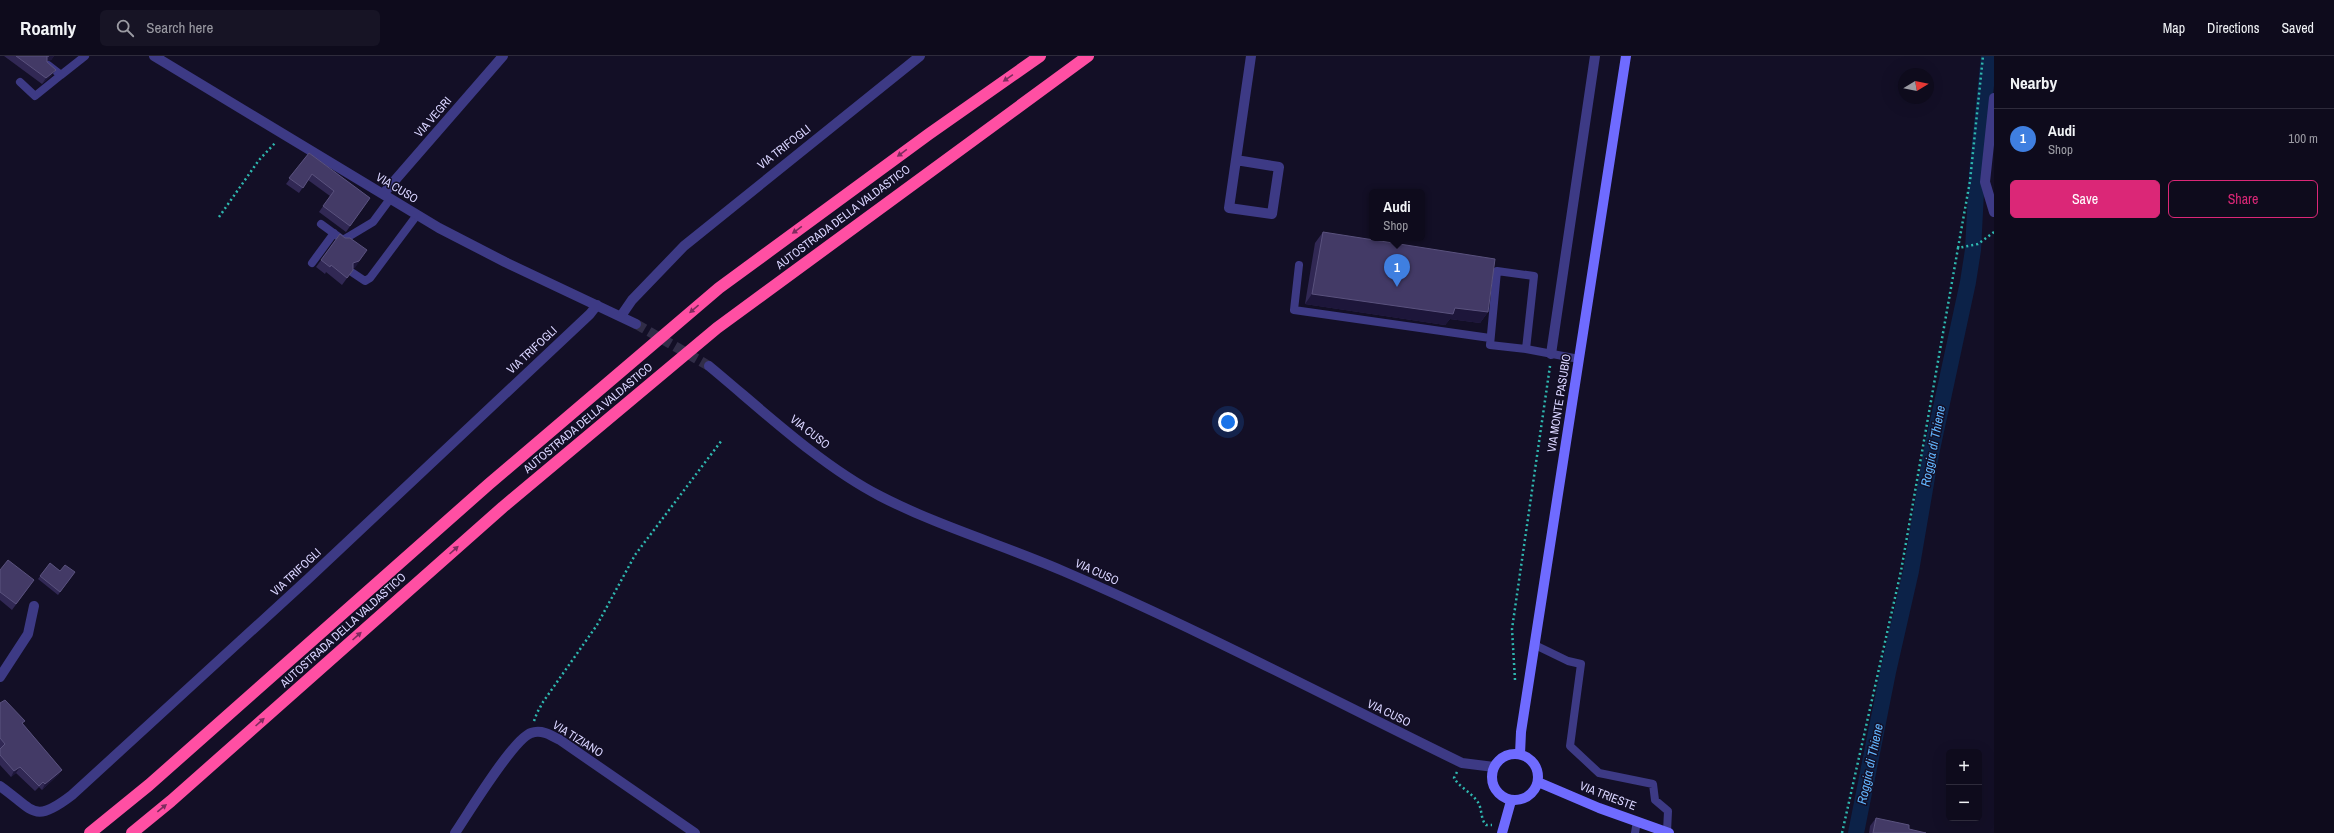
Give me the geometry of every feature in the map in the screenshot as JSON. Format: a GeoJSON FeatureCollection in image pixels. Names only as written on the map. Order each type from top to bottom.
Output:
{"type":"FeatureCollection","features":[{"type":"Feature","properties":{"kind":"highway","name":"AUTOSTRADA DELLA VALDASTICO"},"geometry":{"type":"LineString","coordinates":[[90,833],[155,779],[489,484],[718,288],[929,134],[1040,56]]}},
{"type":"Feature","properties":{"kind":"highway","name":"AUTOSTRADA DELLA VALDASTICO"},"geometry":{"type":"LineString","coordinates":[[132,833],[171,801],[503,507],[717,328],[1088,56]]}},
{"type":"Feature","properties":{"kind":"main road","name":"VIA MONTE PASUBIO"},"geometry":{"type":"LineString","coordinates":[[1520,754],[1520,732],[1535,645],[1626,56]]}},
{"type":"Feature","properties":{"kind":"main road"},"geometry":{"type":"LineString","coordinates":[[1520,754],[1526,757],[1536,768],[1538,782],[1531,794],[1525,798],[1511,801],[1498,794],[1494,788],[1491,774],[1494,767],[1504,756],[1520,754]]}},
{"type":"Feature","properties":{"kind":"main road","name":"VIA TRIESTE"},"geometry":{"type":"LineString","coordinates":[[1538,782],[1668,833]]}},
{"type":"Feature","properties":{"kind":"main road"},"geometry":{"type":"LineString","coordinates":[[1503,829],[1511,801]]}},
{"type":"Feature","properties":{"kind":"street","name":"VIA CUSO"},"geometry":{"type":"LineString","coordinates":[[154,56],[417,215],[499,259],[636,324]]}},
{"type":"Feature","properties":{"kind":"street","name":"VIA VEGRI"},"geometry":{"type":"LineString","coordinates":[[386,196],[503,56]]}},
{"type":"Feature","properties":{"kind":"street","name":"VIA TRIFOGLI"},"geometry":{"type":"LineString","coordinates":[[621,316],[632,300],[684,246],[920,56]]}},
{"type":"Feature","properties":{"kind":"street"},"geometry":{"type":"LineString","coordinates":[[1236,160],[1279,167],[1272,214],[1229,208],[1251,56]]}},
{"type":"Feature","properties":{"kind":"street","name":"VIA MONTE PASUBIO"},"geometry":{"type":"LineString","coordinates":[[1552,354],[1595,56]]}},
{"type":"Feature","properties":{"kind":"street"},"geometry":{"type":"LineString","coordinates":[[1994,98],[1985,182],[1994,212]]}},
{"type":"Feature","properties":{"kind":"street","name":"VIA TRIFOGLI"},"geometry":{"type":"LineString","coordinates":[[0,786],[27,806],[40,812],[46,812],[72,796],[308,579],[590,314],[597,305]]}},
{"type":"Feature","properties":{"kind":"street","name":"VIA CUSO"},"geometry":{"type":"LineString","coordinates":[[709,366],[793,436],[839,470],[879,496],[1062,571],[1161,615],[1462,763],[1494,767]]}},
{"type":"Feature","properties":{"kind":"street"},"geometry":{"type":"LineString","coordinates":[[0,677],[28,634],[34,606]]}},
{"type":"Feature","properties":{"kind":"street","name":"VIA TIZIANO"},"geometry":{"type":"LineString","coordinates":[[455,833],[523,736],[535,732],[543,732],[560,740],[695,833]]}},
{"type":"Feature","properties":{"kind":"lane"},"geometry":{"type":"LineString","coordinates":[[20,82],[35,96],[85,56]]}},
{"type":"Feature","properties":{"kind":"lane"},"geometry":{"type":"LineString","coordinates":[[48,65],[61,75]]}},
{"type":"Feature","properties":{"kind":"lane"},"geometry":{"type":"LineString","coordinates":[[321,224],[342,240],[367,227],[386,196]]}},
{"type":"Feature","properties":{"kind":"lane"},"geometry":{"type":"LineString","coordinates":[[353,273],[365,281],[370,278],[417,215]]}},
{"type":"Feature","properties":{"kind":"lane"},"geometry":{"type":"LineString","coordinates":[[312,263],[334,233]]}},
{"type":"Feature","properties":{"kind":"lane"},"geometry":{"type":"LineString","coordinates":[[1300,265],[1294,310],[1490,338]]}},
{"type":"Feature","properties":{"kind":"lane"},"geometry":{"type":"LineString","coordinates":[[1526,349],[1534,276],[1497,271],[1490,345],[1526,349],[1579,359]]}},
{"type":"Feature","properties":{"kind":"lane"},"geometry":{"type":"LineString","coordinates":[[1535,645],[1568,661],[1581,664],[1570,746],[1598,773],[1653,784],[1654,800],[1668,811],[1668,833]]}},
{"type":"Feature","properties":{"kind":"lane"},"geometry":{"type":"LineString","coordinates":[[1635,833],[1637,822]]}},
{"type":"Feature","properties":{"kind":"path"},"geometry":{"type":"LineString","coordinates":[[1842,833],[1901,571],[1970,181],[1983,56]]}},
{"type":"Feature","properties":{"kind":"path"},"geometry":{"type":"LineString","coordinates":[[219,217],[259,160],[283,134]]}},
{"type":"Feature","properties":{"kind":"path"},"geometry":{"type":"LineString","coordinates":[[1958,248],[1978,244],[1994,232]]}},
{"type":"Feature","properties":{"kind":"path"},"geometry":{"type":"LineString","coordinates":[[1516,682],[1512,629],[1552,354]]}},
{"type":"Feature","properties":{"kind":"path"},"geometry":{"type":"LineString","coordinates":[[535,732],[536,713],[597,625],[635,555],[722,440]]}},
{"type":"Feature","properties":{"kind":"path"},"geometry":{"type":"LineString","coordinates":[[1462,763],[1454,778],[1475,799],[1483,822],[1486,826],[1503,829]]}},
{"type":"Feature","properties":{"kind":"building"},"geometry":{"type":"Polygon","coordinates":[[[16,56],[47,56],[47,62],[56,70],[46,78],[16,56]]]}},
{"type":"Feature","properties":{"kind":"building"},"geometry":{"type":"Polygon","coordinates":[[[309,153],[370,198],[350,226],[323,206],[334,191],[312,174],[303,188],[289,178],[309,153]]]}},
{"type":"Feature","properties":{"kind":"building"},"geometry":{"type":"Polygon","coordinates":[[[1323,232],[1369,239],[1369,241],[1380,241],[1495,259],[1488,312],[1455,308],[1453,314],[1312,294],[1323,232]]]}},
{"type":"Feature","properties":{"kind":"building"},"geometry":{"type":"Polygon","coordinates":[[[340,234],[345,238],[350,238],[367,250],[359,261],[353,263],[353,270],[347,278],[331,265],[330,267],[321,260],[340,234]]]}},
{"type":"Feature","properties":{"kind":"building"},"geometry":{"type":"Polygon","coordinates":[[[8,560],[34,580],[16,604],[0,592],[0,570],[8,560]]]}},
{"type":"Feature","properties":{"kind":"building"},"geometry":{"type":"Polygon","coordinates":[[[50,563],[60,571],[65,565],[75,572],[60,592],[40,576],[50,563]]]}},
{"type":"Feature","properties":{"kind":"building"},"geometry":{"type":"Polygon","coordinates":[[[5,700],[25,721],[22,723],[62,770],[45,784],[43,782],[39,786],[20,767],[14,771],[0,755],[0,749],[5,744],[0,738],[0,703],[5,700]]]}},
{"type":"Feature","properties":{"kind":"building"},"geometry":{"type":"Polygon","coordinates":[[[1876,818],[1909,825],[1909,829],[1926,833],[1873,833],[1876,818]]]}},
{"type":"Feature","properties":{"kind":"waterway","name":"Roggia di Thiene"},"geometry":{"type":"LineString","coordinates":[[1856,833],[1888,672],[1911,571],[1931,454],[1968,282],[1973,250],[1977,173],[1989,56]]}},
{"type":"Feature","properties":{"kind":"tunnel"},"geometry":{"type":"LineString","coordinates":[[636,324],[709,366]]}},
{"type":"Feature","properties":{"kind":"place","name":"Audi"},"geometry":{"type":"Point","coordinates":[1397,287]}}]}
